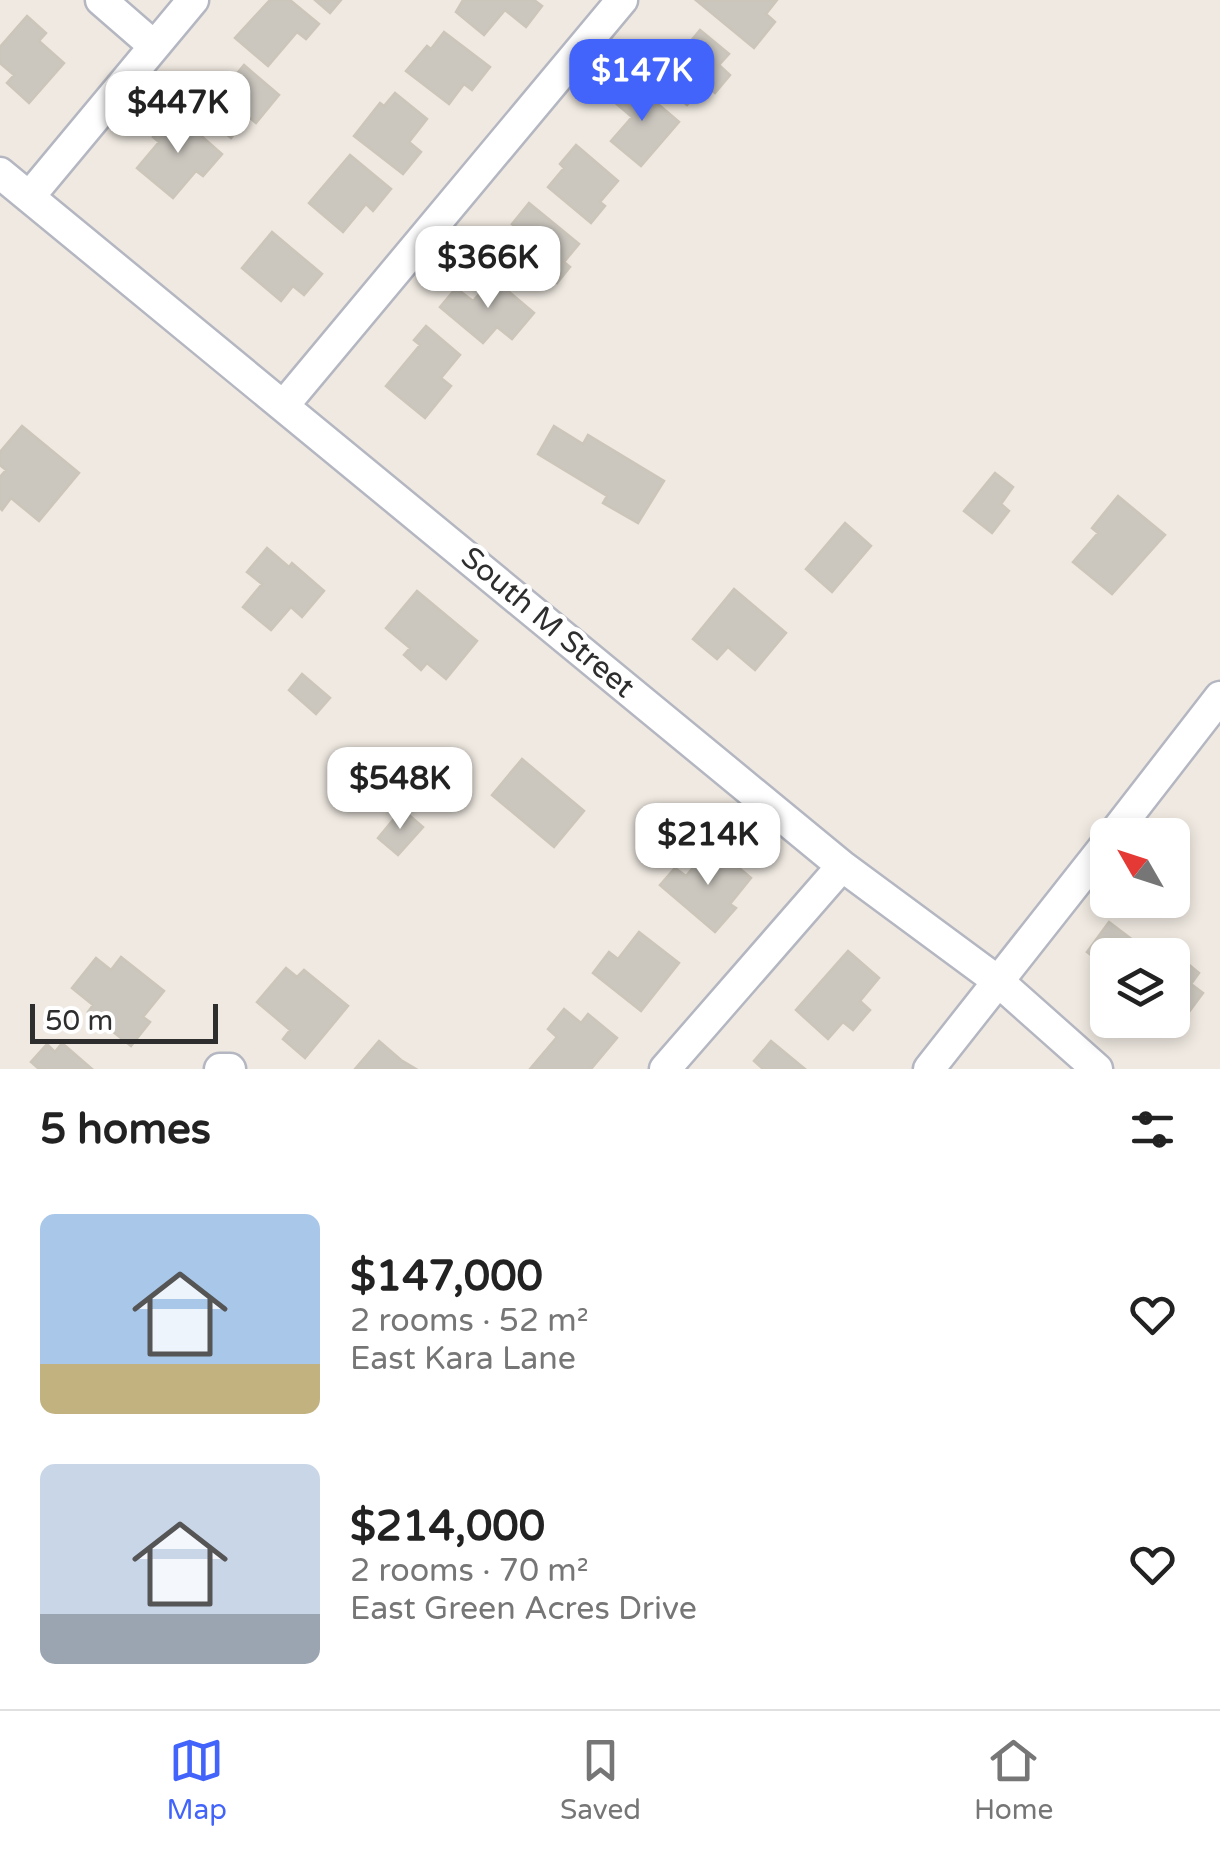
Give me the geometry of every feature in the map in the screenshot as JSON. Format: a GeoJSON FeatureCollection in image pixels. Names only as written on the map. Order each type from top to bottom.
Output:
{"type":"FeatureCollection","features":[{"type":"Feature","properties":{"kind":"street"},"geometry":{"type":"LineString","coordinates":[[101,0],[154,46]]}},
{"type":"Feature","properties":{"kind":"street"},"geometry":{"type":"LineString","coordinates":[[30,197],[193,0]]}},
{"type":"Feature","properties":{"kind":"street"},"geometry":{"type":"LineString","coordinates":[[284,405],[622,0]]}},
{"type":"Feature","properties":{"kind":"street","name":"South M Street"},"geometry":{"type":"LineString","coordinates":[[0,173],[842,866],[999,982],[1097,1069]]}},
{"type":"Feature","properties":{"kind":"street"},"geometry":{"type":"LineString","coordinates":[[1126,818],[1220,697]]}},
{"type":"Feature","properties":{"kind":"street"},"geometry":{"type":"LineString","coordinates":[[929,1069],[1090,865]]}},
{"type":"Feature","properties":{"kind":"street"},"geometry":{"type":"LineString","coordinates":[[664,1069],[842,866]]}},
{"type":"Feature","properties":{"kind":"street"},"geometry":{"type":"LineString","coordinates":[[220,1069],[230,1068]]}},
{"type":"Feature","properties":{"kind":"building"},"geometry":{"type":"Polygon","coordinates":[[[270,0],[290,0],[319,24],[306,39],[297,32],[268,66],[235,38],[270,0]]]}},
{"type":"Feature","properties":{"kind":"building"},"geometry":{"type":"Polygon","coordinates":[[[315,0],[341,0],[330,13],[315,0]]]}},
{"type":"Feature","properties":{"kind":"building"},"geometry":{"type":"Polygon","coordinates":[[[463,0],[534,0],[542,6],[526,27],[505,10],[484,35],[456,12],[463,0]]]}},
{"type":"Feature","properties":{"kind":"building"},"geometry":{"type":"Polygon","coordinates":[[[777,0],[766,14],[775,22],[754,48],[697,1],[777,0]]]}},
{"type":"Feature","properties":{"kind":"building"},"geometry":{"type":"Polygon","coordinates":[[[27,16],[46,33],[39,41],[64,63],[29,103],[7,83],[14,75],[0,63],[0,47],[27,16]]]}},
{"type":"Feature","properties":{"kind":"building"},"geometry":{"type":"Polygon","coordinates":[[[700,30],[729,54],[719,65],[730,75],[715,93],[705,84],[687,105],[641,66],[658,46],[675,60],[700,30]]]}},
{"type":"Feature","properties":{"kind":"building"},"geometry":{"type":"Polygon","coordinates":[[[444,32],[490,67],[472,90],[464,84],[449,104],[406,71],[444,32]]]}},
{"type":"Feature","properties":{"kind":"building"},"geometry":{"type":"Polygon","coordinates":[[[244,65],[279,95],[256,123],[249,117],[231,138],[184,99],[200,79],[219,95],[244,65]]]}},
{"type":"Feature","properties":{"kind":"building"},"geometry":{"type":"Polygon","coordinates":[[[631,81],[679,122],[641,166],[611,141],[632,117],[613,101],[631,81]]]}},
{"type":"Feature","properties":{"kind":"building"},"geometry":{"type":"Polygon","coordinates":[[[395,93],[427,119],[409,142],[421,152],[403,174],[354,136],[380,103],[384,106],[395,93]]]}},
{"type":"Feature","properties":{"kind":"building"},"geometry":{"type":"Polygon","coordinates":[[[174,112],[222,154],[203,176],[196,171],[173,198],[137,168],[159,142],[153,137],[174,112]]]}},
{"type":"Feature","properties":{"kind":"building"},"geometry":{"type":"Polygon","coordinates":[[[576,145],[618,181],[600,202],[605,206],[591,223],[548,187],[576,145]]]}},
{"type":"Feature","properties":{"kind":"building"},"geometry":{"type":"Polygon","coordinates":[[[350,155],[391,189],[373,211],[366,204],[343,232],[309,203],[350,155]]]}},
{"type":"Feature","properties":{"kind":"building"},"geometry":{"type":"Polygon","coordinates":[[[529,203],[579,244],[564,262],[570,267],[557,283],[550,278],[541,289],[509,263],[529,238],[512,224],[529,203]]]}},
{"type":"Feature","properties":{"kind":"building"},"geometry":{"type":"Polygon","coordinates":[[[272,232],[322,274],[304,295],[293,286],[281,301],[242,268],[272,232]]]}},
{"type":"Feature","properties":{"kind":"building"},"geometry":{"type":"Polygon","coordinates":[[[493,278],[534,313],[512,339],[497,327],[483,343],[440,307],[456,288],[473,301],[493,278]]]}},
{"type":"Feature","properties":{"kind":"building"},"geometry":{"type":"Polygon","coordinates":[[[426,326],[460,355],[441,378],[451,386],[425,418],[386,386],[420,345],[414,340],[426,326]]]}},
{"type":"Feature","properties":{"kind":"building"},"geometry":{"type":"Polygon","coordinates":[[[22,426],[79,473],[39,521],[11,498],[0,508],[0,477],[6,470],[0,465],[0,452],[22,426]]]}},
{"type":"Feature","properties":{"kind":"building"},"geometry":{"type":"Polygon","coordinates":[[[554,426],[583,444],[588,435],[664,481],[638,523],[603,503],[607,496],[538,454],[554,426]]]}},
{"type":"Feature","properties":{"kind":"building"},"geometry":{"type":"Polygon","coordinates":[[[995,473],[1013,487],[1001,504],[1009,511],[992,533],[964,511],[995,473]]]}},
{"type":"Feature","properties":{"kind":"building"},"geometry":{"type":"Polygon","coordinates":[[[1118,496],[1165,535],[1112,594],[1073,562],[1098,533],[1092,528],[1118,496]]]}},
{"type":"Feature","properties":{"kind":"building"},"geometry":{"type":"Polygon","coordinates":[[[845,523],[871,546],[832,592],[806,569],[845,523]]]}},
{"type":"Feature","properties":{"kind":"building"},"geometry":{"type":"Polygon","coordinates":[[[267,548],[289,567],[292,563],[324,591],[302,617],[291,607],[271,630],[243,607],[262,584],[247,572],[267,548]]]}},
{"type":"Feature","properties":{"kind":"building"},"geometry":{"type":"Polygon","coordinates":[[[734,589],[786,633],[755,670],[728,647],[717,659],[693,639],[734,589]]]}},
{"type":"Feature","properties":{"kind":"building"},"geometry":{"type":"Polygon","coordinates":[[[417,591],[477,641],[446,679],[427,663],[421,670],[404,655],[410,648],[386,628],[417,591]]]}},
{"type":"Feature","properties":{"kind":"building"},"geometry":{"type":"Polygon","coordinates":[[[302,674],[330,698],[316,714],[289,690],[302,674]]]}},
{"type":"Feature","properties":{"kind":"building"},"geometry":{"type":"Polygon","coordinates":[[[522,759],[584,811],[554,847],[492,795],[522,759]]]}},
{"type":"Feature","properties":{"kind":"building"},"geometry":{"type":"Polygon","coordinates":[[[402,809],[423,827],[398,855],[378,838],[402,809]]]}},
{"type":"Feature","properties":{"kind":"building"},"geometry":{"type":"Polygon","coordinates":[[[712,845],[751,878],[730,904],[736,908],[715,932],[660,885],[675,868],[686,876],[712,845]]]}},
{"type":"Feature","properties":{"kind":"building"},"geometry":{"type":"Polygon","coordinates":[[[1109,922],[1130,938],[1097,938],[1109,922]]]}},
{"type":"Feature","properties":{"kind":"building"},"geometry":{"type":"Polygon","coordinates":[[[639,932],[679,963],[641,1011],[593,973],[609,952],[618,959],[639,932]]]}},
{"type":"Feature","properties":{"kind":"building"},"geometry":{"type":"Polygon","coordinates":[[[848,951],[879,978],[860,1001],[870,1010],[853,1030],[843,1022],[828,1039],[796,1010],[848,951]]]}},
{"type":"Feature","properties":{"kind":"building"},"geometry":{"type":"Polygon","coordinates":[[[121,957],[164,991],[143,1017],[150,1022],[131,1046],[88,1012],[93,1005],[72,988],[96,958],[111,970],[121,957]]]}},
{"type":"Feature","properties":{"kind":"building"},"geometry":{"type":"Polygon","coordinates":[[[1190,966],[1199,973],[1191,984],[1203,993],[1190,1011],[1190,966]]]}},
{"type":"Feature","properties":{"kind":"building"},"geometry":{"type":"Polygon","coordinates":[[[286,968],[297,977],[304,970],[348,1006],[305,1058],[283,1039],[290,1030],[257,1002],[286,968]]]}},
{"type":"Feature","properties":{"kind":"building"},"geometry":{"type":"Polygon","coordinates":[[[564,1009],[581,1023],[588,1014],[617,1038],[591,1069],[530,1069],[557,1037],[548,1029],[564,1009]]]}},
{"type":"Feature","properties":{"kind":"building"},"geometry":{"type":"Polygon","coordinates":[[[379,1041],[401,1060],[416,1069],[355,1069],[379,1041]]]}},
{"type":"Feature","properties":{"kind":"building"},"geometry":{"type":"Polygon","coordinates":[[[771,1041],[805,1069],[763,1069],[754,1061],[771,1041]]]}},
{"type":"Feature","properties":{"kind":"building"},"geometry":{"type":"Polygon","coordinates":[[[62,1043],[92,1069],[39,1069],[31,1062],[47,1044],[55,1052],[62,1043]]]}}]}
